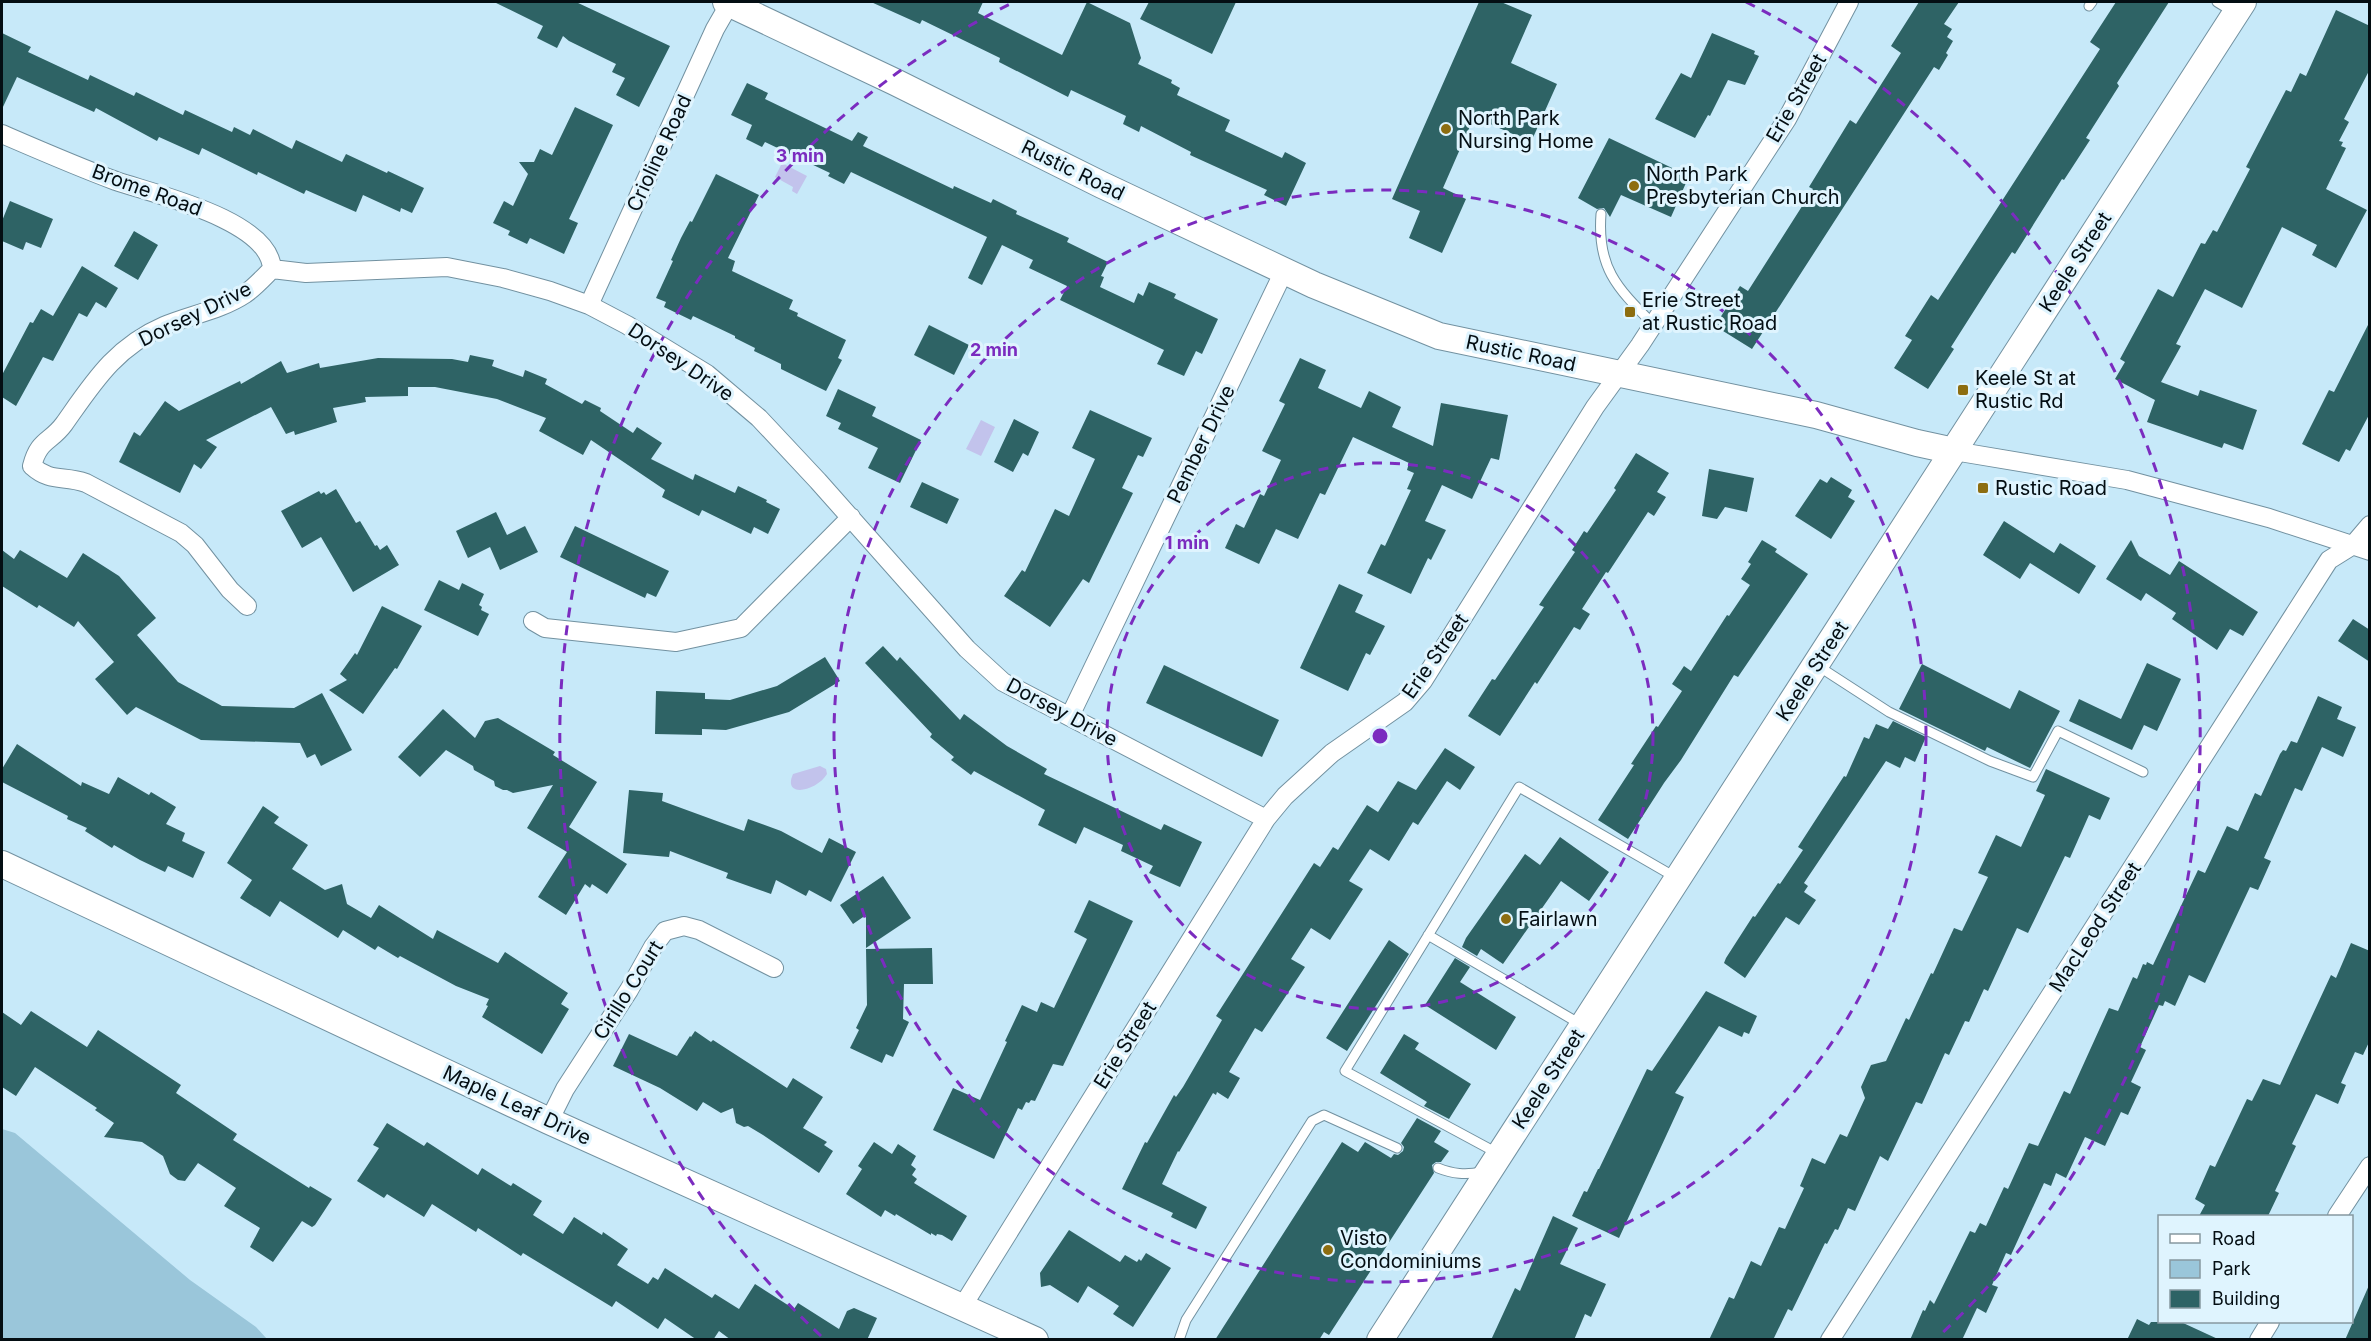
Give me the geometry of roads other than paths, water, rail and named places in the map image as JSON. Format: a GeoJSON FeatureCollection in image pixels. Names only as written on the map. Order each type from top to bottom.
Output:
{"type":"FeatureCollection","features":[{"type":"Feature","properties":{"kind":"street","name":"Rustic Road"},"geometry":{"type":"LineString","coordinates":[[728,2],[1102,185],[1285,269],[1314,285],[1439,336],[1816,416],[1954,451],[2127,480],[2270,518],[2361,548]]}},
{"type":"Feature","properties":{"kind":"street","name":"Crioline Road"},"geometry":{"type":"LineString","coordinates":[[589,305],[728,2]]}},
{"type":"Feature","properties":{"kind":"street","name":"Erie Street"},"geometry":{"type":"LineString","coordinates":[[962,1307],[1266,819],[1285,796],[1332,753],[1405,702],[1423,681],[1618,373],[1640,345],[1652,323],[1787,119],[1849,2]]}},
{"type":"Feature","properties":{"kind":"street","name":"Keele Street"},"geometry":{"type":"LineString","coordinates":[[1380,1340],[1954,451],[2231,5]]}},
{"type":"Feature","properties":{"kind":"street","name":"Brome Road"},"geometry":{"type":"LineString","coordinates":[[2,134],[116,181],[153,191],[231,223],[264,248],[271,260],[272,269]]}},
{"type":"Feature","properties":{"kind":"street","name":"Dorsey Drive"},"geometry":{"type":"LineString","coordinates":[[247,606],[224,583],[195,545],[180,532],[86,483],[74,479],[42,476],[32,466],[35,452],[62,428],[92,382],[131,345],[162,327],[243,295],[257,285],[272,269],[306,273],[447,267],[503,278],[589,305],[707,374],[726,389],[759,418],[967,649],[1004,682],[1266,819]]}},
{"type":"Feature","properties":{"kind":"street","name":"Pember Drive"},"geometry":{"type":"LineString","coordinates":[[1070,716],[1285,269]]}},
{"type":"Feature","properties":{"kind":"street"},"geometry":{"type":"LineString","coordinates":[[532,621],[545,628],[676,642],[741,628],[851,518]]}},
{"type":"Feature","properties":{"kind":"street","name":"MacLeod Street"},"geometry":{"type":"LineString","coordinates":[[1830,1340],[2329,560],[2361,548],[2370,525]]}},
{"type":"Feature","properties":{"kind":"street","name":"Maple Leaf Drive"},"geometry":{"type":"LineString","coordinates":[[2,864],[549,1121],[1035,1340]]}},
{"type":"Feature","properties":{"kind":"street","name":"Cirillo Court"},"geometry":{"type":"LineString","coordinates":[[549,1121],[565,1089],[629,990],[653,947],[665,932],[684,926],[699,930],[774,968]]}},
{"type":"Feature","properties":{"kind":"street"},"geometry":{"type":"LineString","coordinates":[[2338,1215],[2370,1166]]}},
{"type":"Feature","properties":{"kind":"street"},"geometry":{"type":"LineString","coordinates":[[2259,1340],[2269,1323]]}},
{"type":"Feature","properties":{"kind":"lane"},"geometry":{"type":"LineString","coordinates":[[1601,214],[1599,237],[1605,264],[1621,291],[1652,323]]}},
{"type":"Feature","properties":{"kind":"lane"},"geometry":{"type":"LineString","coordinates":[[1816,665],[1889,712],[1990,761],[2034,777],[2058,731],[2143,772]]}},
{"type":"Feature","properties":{"kind":"lane"},"geometry":{"type":"LineString","coordinates":[[1494,1162],[1345,1071],[1519,788],[1677,879]]}},
{"type":"Feature","properties":{"kind":"lane"},"geometry":{"type":"LineString","coordinates":[[1428,935],[1583,1025]]}},
{"type":"Feature","properties":{"kind":"lane"},"geometry":{"type":"LineString","coordinates":[[1179,1340],[1186,1320],[1312,1121],[1324,1115],[1397,1148]]}},
{"type":"Feature","properties":{"kind":"lane"},"geometry":{"type":"LineString","coordinates":[[1438,1168],[1452,1173],[1468,1174],[1494,1162]]}},
{"type":"Feature","properties":{"kind":"place","name":"North Park Nursing Home"},"geometry":{"type":"Point","coordinates":[1446,129]}},
{"type":"Feature","properties":{"kind":"place","name":"North Park Presbyterian Church"},"geometry":{"type":"Point","coordinates":[1634,186]}},
{"type":"Feature","properties":{"kind":"place","name":"Erie Street at Rustic Road"},"geometry":{"type":"Point","coordinates":[1630,312]}},
{"type":"Feature","properties":{"kind":"place","name":"Keele St at Rustic Rd"},"geometry":{"type":"Point","coordinates":[1963,390]}},
{"type":"Feature","properties":{"kind":"place","name":"Rustic Road"},"geometry":{"type":"Point","coordinates":[1983,488]}},
{"type":"Feature","properties":{"kind":"place","name":"Fairlawn"},"geometry":{"type":"Point","coordinates":[1506,919]}},
{"type":"Feature","properties":{"kind":"place","name":"Visto Condominiums"},"geometry":{"type":"Point","coordinates":[1328,1250]}}]}
